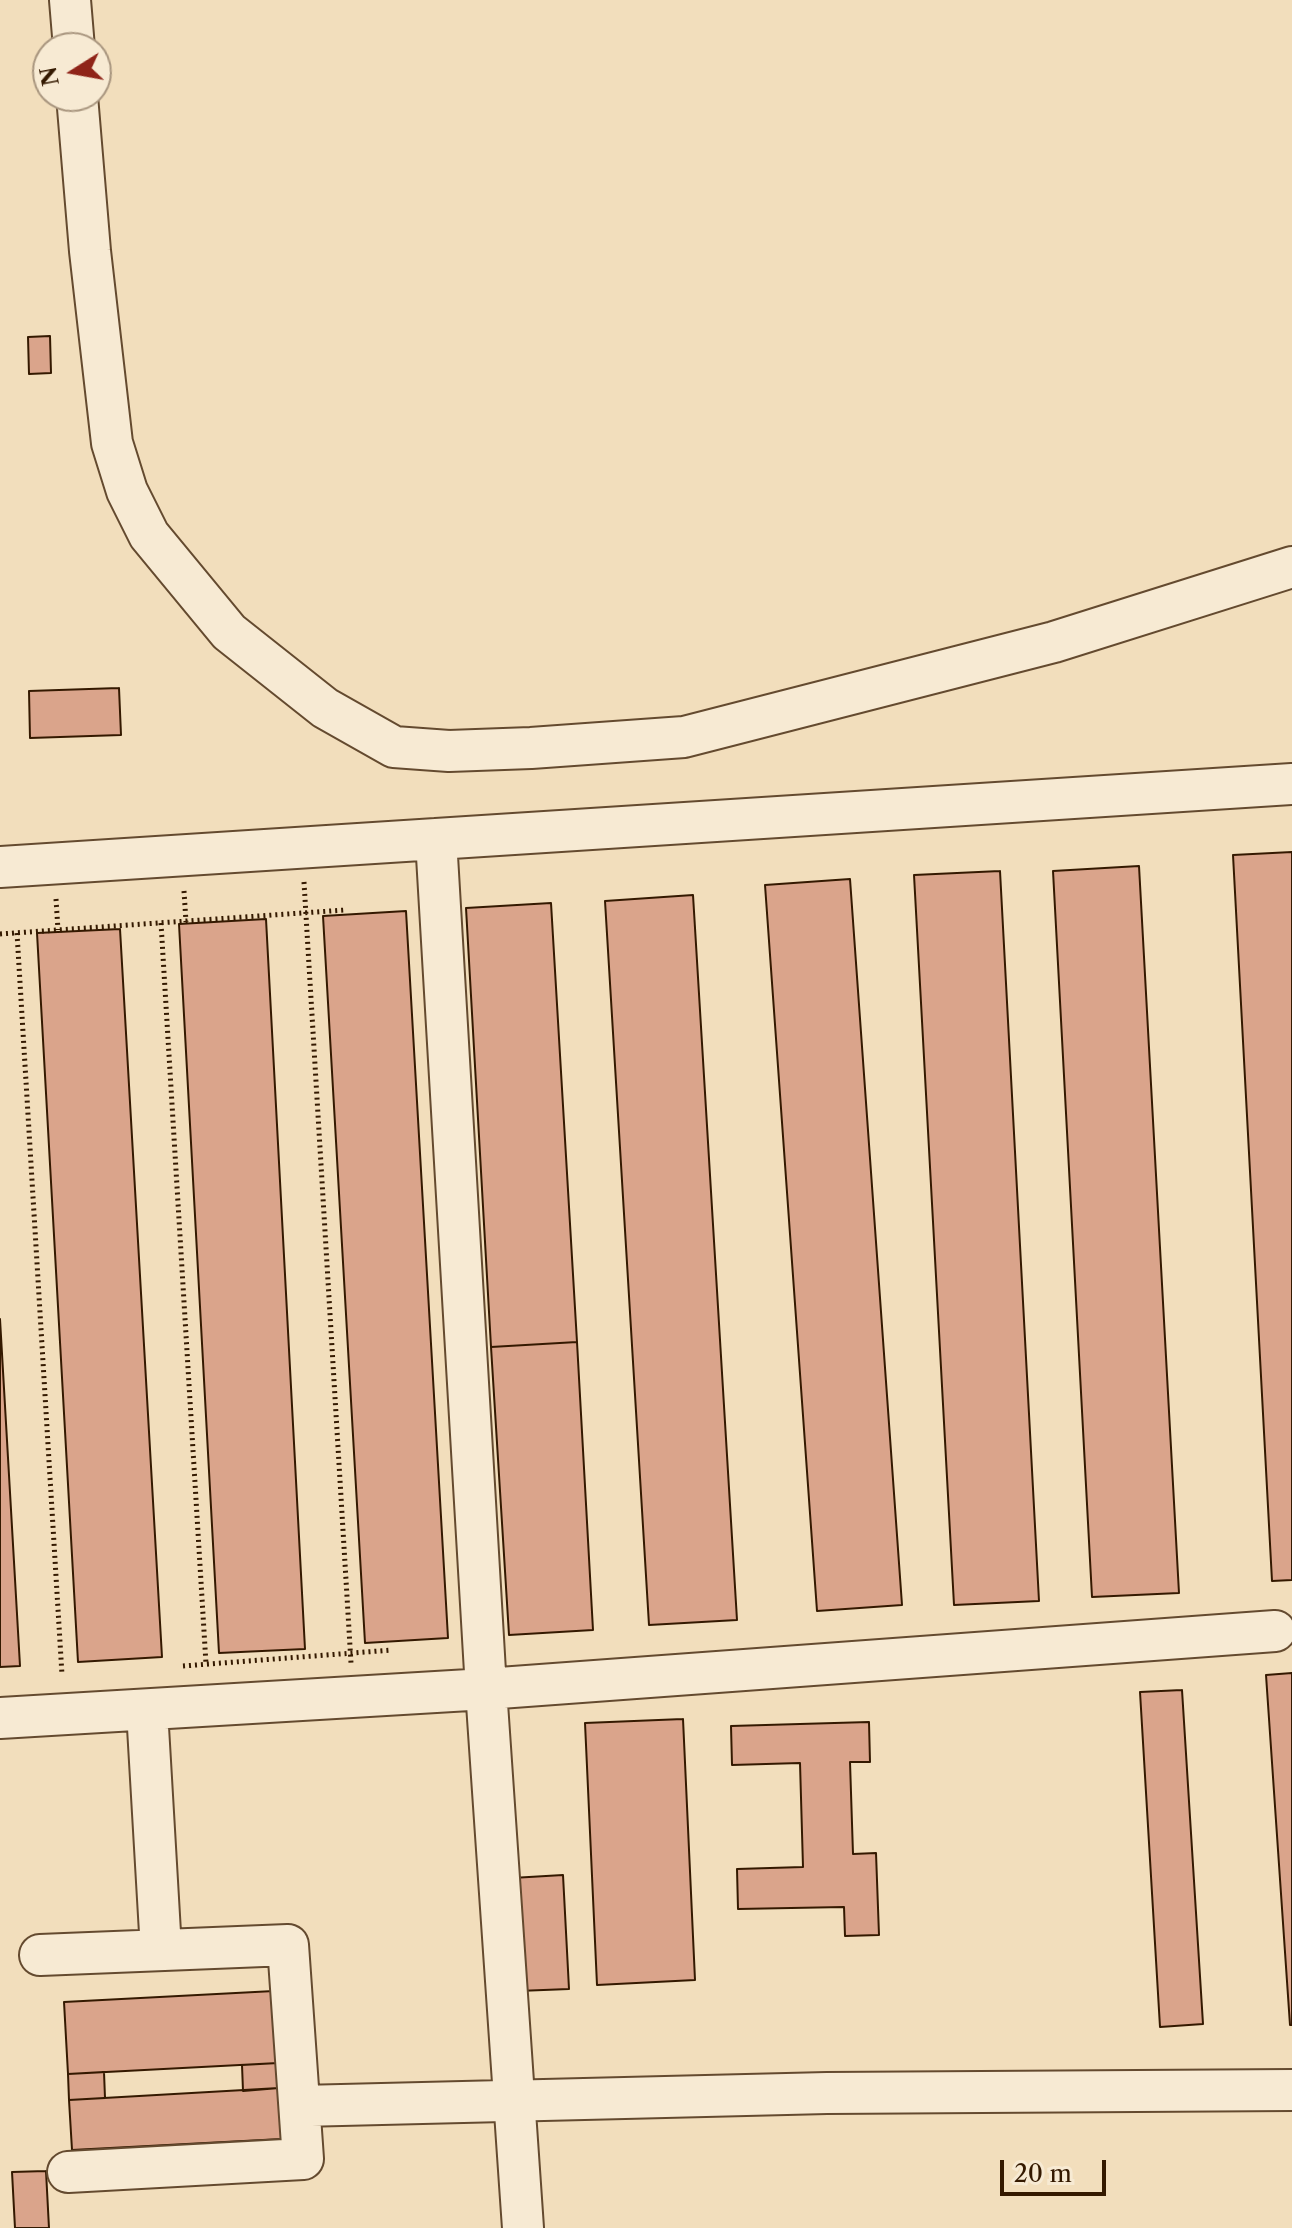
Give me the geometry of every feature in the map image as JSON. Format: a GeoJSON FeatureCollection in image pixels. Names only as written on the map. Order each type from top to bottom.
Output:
{"type":"FeatureCollection","features":[{"type":"Feature","properties":{"kind":"street"},"geometry":{"type":"LineString","coordinates":[[70,0],[73,32]]}},
{"type":"Feature","properties":{"kind":"street"},"geometry":{"type":"LineString","coordinates":[[78,112],[90,251],[112,443],[127,491],[149,535],[229,632],[325,708],[394,747],[449,751],[684,737],[1054,642],[1292,567]]}},
{"type":"Feature","properties":{"kind":"street"},"geometry":{"type":"LineString","coordinates":[[0,867],[1292,784]]}},
{"type":"Feature","properties":{"kind":"street"},"geometry":{"type":"LineString","coordinates":[[436,839],[486,1689],[523,2228]]}},
{"type":"Feature","properties":{"kind":"street"},"geometry":{"type":"LineString","coordinates":[[0,1718],[486,1689],[1275,1631]]}},
{"type":"Feature","properties":{"kind":"street"},"geometry":{"type":"LineString","coordinates":[[147,1710],[161,1950]]}},
{"type":"Feature","properties":{"kind":"street"},"geometry":{"type":"LineString","coordinates":[[40,1955],[288,1945],[303,2159],[68,2172]]}},
{"type":"Feature","properties":{"kind":"street"},"geometry":{"type":"LineString","coordinates":[[301,2106],[827,2093],[1292,2090]]}},
{"type":"Feature","properties":{"kind":"path"},"geometry":{"type":"LineString","coordinates":[[0,934],[345,910]]}},
{"type":"Feature","properties":{"kind":"path"},"geometry":{"type":"LineString","coordinates":[[307,913],[354,1696]]}},
{"type":"Feature","properties":{"kind":"path"},"geometry":{"type":"LineString","coordinates":[[161,923],[206,1664]]}},
{"type":"Feature","properties":{"kind":"path"},"geometry":{"type":"LineString","coordinates":[[17,933],[62,1675]]}},
{"type":"Feature","properties":{"kind":"path"},"geometry":{"type":"LineString","coordinates":[[176,1667],[392,1650]]}},
{"type":"Feature","properties":{"kind":"building"},"geometry":{"type":"Polygon","coordinates":[[[50,336],[51,373],[29,374],[28,337],[50,336]]]}},
{"type":"Feature","properties":{"kind":"building"},"geometry":{"type":"Polygon","coordinates":[[[119,688],[121,735],[30,738],[29,691],[119,688]]]}},
{"type":"Feature","properties":{"kind":"building"},"geometry":{"type":"Polygon","coordinates":[[[1292,852],[1292,1580],[1272,1581],[1233,855],[1292,852]]]}},
{"type":"Feature","properties":{"kind":"building"},"geometry":{"type":"Polygon","coordinates":[[[1139,866],[1179,1593],[1092,1597],[1053,871],[1139,866]]]}},
{"type":"Feature","properties":{"kind":"building"},"geometry":{"type":"Polygon","coordinates":[[[1000,871],[1039,1601],[954,1605],[914,875],[1000,871]]]}},
{"type":"Feature","properties":{"kind":"building"},"geometry":{"type":"Polygon","coordinates":[[[850,879],[902,1605],[817,1611],[765,885],[850,879]]]}},
{"type":"Feature","properties":{"kind":"building"},"geometry":{"type":"Polygon","coordinates":[[[693,895],[737,1620],[649,1625],[605,901],[693,895]]]}},
{"type":"Feature","properties":{"kind":"building"},"geometry":{"type":"Polygon","coordinates":[[[551,903],[577,1342],[491,1347],[466,908],[551,903]]]}},
{"type":"Feature","properties":{"kind":"building"},"geometry":{"type":"Polygon","coordinates":[[[406,911],[448,1638],[365,1643],[323,916],[406,911]]]}},
{"type":"Feature","properties":{"kind":"building"},"geometry":{"type":"Polygon","coordinates":[[[266,919],[305,1649],[219,1653],[179,924],[266,919]]]}},
{"type":"Feature","properties":{"kind":"building"},"geometry":{"type":"Polygon","coordinates":[[[120,929],[162,1657],[78,1662],[37,933],[120,929]]]}},
{"type":"Feature","properties":{"kind":"building"},"geometry":{"type":"Polygon","coordinates":[[[0,1319],[20,1666],[0,1667],[0,1319]]]}},
{"type":"Feature","properties":{"kind":"building"},"geometry":{"type":"Polygon","coordinates":[[[577,1342],[593,1630],[509,1635],[491,1347],[577,1342]]]}},
{"type":"Feature","properties":{"kind":"building"},"geometry":{"type":"Polygon","coordinates":[[[1292,1673],[1292,2025],[1290,2025],[1266,1675],[1292,1673]]]}},
{"type":"Feature","properties":{"kind":"building"},"geometry":{"type":"Polygon","coordinates":[[[1182,1690],[1203,2024],[1160,2027],[1140,1692],[1182,1690]]]}},
{"type":"Feature","properties":{"kind":"building"},"geometry":{"type":"Polygon","coordinates":[[[683,1719],[695,1980],[597,1985],[585,1723],[683,1719]]]}},
{"type":"Feature","properties":{"kind":"building"},"geometry":{"type":"Polygon","coordinates":[[[869,1722],[870,1762],[850,1762],[853,1854],[876,1853],[879,1935],[845,1936],[844,1907],[738,1909],[737,1869],[803,1867],[800,1763],[732,1765],[731,1726],[869,1722]]]}},
{"type":"Feature","properties":{"kind":"building"},"geometry":{"type":"Polygon","coordinates":[[[563,1875],[569,1989],[518,1991],[512,1878],[563,1875]]]}},
{"type":"Feature","properties":{"kind":"building"},"geometry":{"type":"Polygon","coordinates":[[[274,1991],[278,2063],[68,2074],[64,2002],[274,1991]]]}},
{"type":"Feature","properties":{"kind":"building"},"geometry":{"type":"Polygon","coordinates":[[[278,2063],[279,2088],[243,2091],[242,2065],[278,2063]]]}},
{"type":"Feature","properties":{"kind":"building"},"geometry":{"type":"Polygon","coordinates":[[[104,2072],[105,2098],[69,2100],[68,2074],[104,2072]]]}},
{"type":"Feature","properties":{"kind":"building"},"geometry":{"type":"Polygon","coordinates":[[[279,2088],[282,2139],[72,2150],[69,2100],[279,2088]]]}},
{"type":"Feature","properties":{"kind":"building"},"geometry":{"type":"Polygon","coordinates":[[[46,2171],[49,2228],[15,2228],[12,2172],[46,2171]]]}}]}
